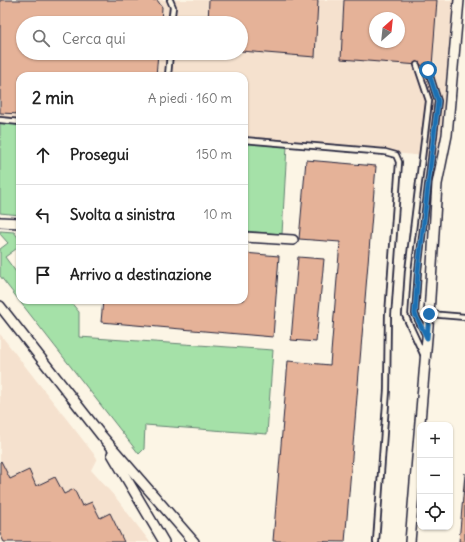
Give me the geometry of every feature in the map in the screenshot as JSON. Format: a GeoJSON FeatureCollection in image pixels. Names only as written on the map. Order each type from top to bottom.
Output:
{"type":"FeatureCollection","features":[{"type":"Feature","properties":{"kind":"street"},"geometry":{"type":"LineString","coordinates":[[410,542],[438,184],[447,135],[459,0]]}},
{"type":"Feature","properties":{"kind":"street"},"geometry":{"type":"LineString","coordinates":[[0,222],[16,223]]}},
{"type":"Feature","properties":{"kind":"street"},"geometry":{"type":"LineString","coordinates":[[248,237],[293,240]]}},
{"type":"Feature","properties":{"kind":"street"},"geometry":{"type":"LineString","coordinates":[[0,306],[102,435],[194,542]]}},
{"type":"Feature","properties":{"kind":"street"},"geometry":{"type":"LineString","coordinates":[[102,435],[164,542]]}},
{"type":"Feature","properties":{"kind":"lane"},"geometry":{"type":"LineString","coordinates":[[170,0],[173,6],[172,16]]}},
{"type":"Feature","properties":{"kind":"lane"},"geometry":{"type":"LineString","coordinates":[[168,72],[169,60]]}},
{"type":"Feature","properties":{"kind":"lane"},"geometry":{"type":"LineString","coordinates":[[417,65],[429,101],[408,270],[405,315],[425,359]]}},
{"type":"Feature","properties":{"kind":"lane"},"geometry":{"type":"LineString","coordinates":[[427,66],[438,101],[418,271],[415,314],[427,338]]}},
{"type":"Feature","properties":{"kind":"lane"},"geometry":{"type":"LineString","coordinates":[[0,120],[16,122]]}},
{"type":"Feature","properties":{"kind":"lane"},"geometry":{"type":"LineString","coordinates":[[248,140],[385,152],[396,155],[399,162],[388,315],[387,390],[376,542]]}},
{"type":"Feature","properties":{"kind":"lane"},"geometry":{"type":"LineString","coordinates":[[429,314],[465,317]]}},
{"type":"Feature","properties":{"kind":"shaded area"},"geometry":{"type":"Polygon","coordinates":[[[0,0],[459,0],[443,158],[248,140],[248,72],[16,72],[16,122],[0,120],[0,0]]]}},
{"type":"Feature","properties":{"kind":"shaded area"},"geometry":{"type":"Polygon","coordinates":[[[0,334],[97,458],[91,470],[116,498],[150,542],[0,542],[0,334]]]}},
{"type":"Feature","properties":{"kind":"green space"},"geometry":{"type":"Polygon","coordinates":[[[0,123],[16,125],[16,215],[0,213],[0,123]]]}},
{"type":"Feature","properties":{"kind":"green space"},"geometry":{"type":"Polygon","coordinates":[[[248,143],[287,146],[282,234],[248,231],[248,143]]]}},
{"type":"Feature","properties":{"kind":"green space"},"geometry":{"type":"Polygon","coordinates":[[[0,231],[14,232],[16,235],[16,249],[5,257],[16,272],[16,296],[0,276],[0,249],[8,243],[0,234],[0,231]]]}},
{"type":"Feature","properties":{"kind":"green space"},"geometry":{"type":"Polygon","coordinates":[[[22,304],[72,304],[79,312],[79,337],[273,350],[267,434],[145,425],[144,449],[139,454],[22,304]]]}},
{"type":"Feature","properties":{"kind":"building"},"geometry":{"type":"Polygon","coordinates":[[[0,0],[157,0],[162,7],[161,16],[16,16],[16,60],[157,60],[156,72],[16,72],[16,114],[0,113],[0,0]]]}},
{"type":"Feature","properties":{"kind":"building"},"geometry":{"type":"Polygon","coordinates":[[[209,0],[318,0],[315,57],[248,52],[248,16],[208,16],[209,0]]]}},
{"type":"Feature","properties":{"kind":"building"},"geometry":{"type":"Polygon","coordinates":[[[344,0],[437,0],[432,66],[341,59],[344,0]]]}},
{"type":"Feature","properties":{"kind":"building"},"geometry":{"type":"Polygon","coordinates":[[[306,160],[376,166],[345,542],[273,541],[288,361],[330,365],[340,242],[299,239],[306,160]]]}},
{"type":"Feature","properties":{"kind":"building"},"geometry":{"type":"Polygon","coordinates":[[[248,253],[279,256],[273,337],[101,322],[103,304],[248,304],[248,253]]]}},
{"type":"Feature","properties":{"kind":"building"},"geometry":{"type":"Polygon","coordinates":[[[298,257],[324,259],[316,342],[291,340],[298,257]]]}},
{"type":"Feature","properties":{"kind":"building"},"geometry":{"type":"Polygon","coordinates":[[[1,461],[10,479],[29,470],[36,486],[55,477],[64,494],[74,489],[82,506],[92,502],[100,518],[110,513],[124,542],[4,542],[0,534],[1,461]]]}},
{"type":"Feature","properties":{"kind":"building"},"geometry":{"type":"Polygon","coordinates":[[[465,473],[465,542],[459,542],[465,473]]]}},
{"type":"Feature","properties":{"kind":"route"},"geometry":{"type":"LineString","coordinates":[[428,70],[438,101],[418,271],[415,314],[427,338],[429,314]]}}]}
